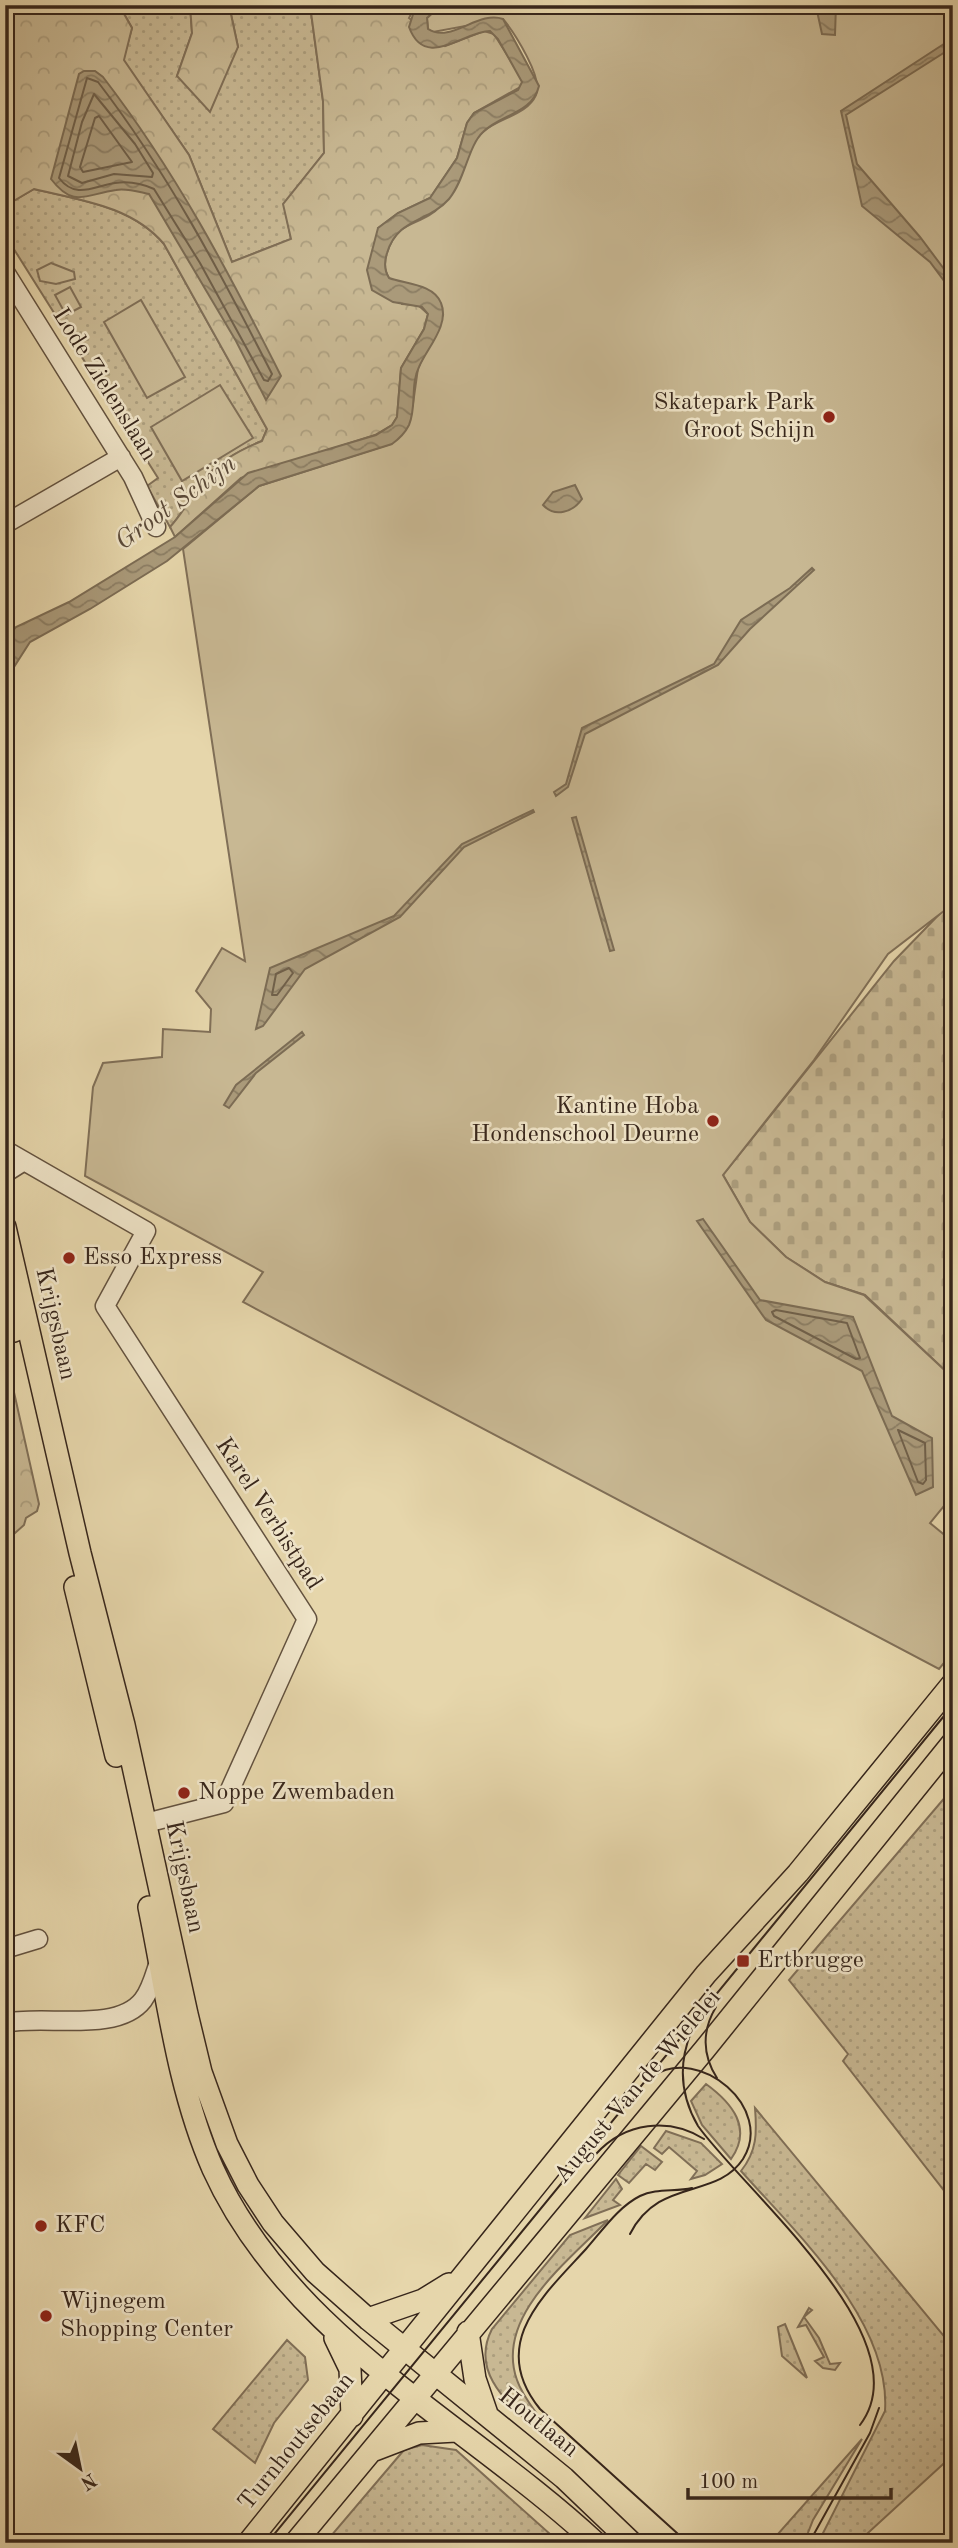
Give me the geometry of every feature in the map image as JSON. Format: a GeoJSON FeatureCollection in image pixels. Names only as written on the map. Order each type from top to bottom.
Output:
{"type":"FeatureCollection","features":[{"type":"Feature","properties":{"kind":"main road","name":"Krijgsbaan"},"geometry":{"type":"LineString","coordinates":[[5,1227],[146,1823],[178,2015],[204,2144],[224,2190],[275,2266],[327,2321],[386,2375]]}},
{"type":"Feature","properties":{"kind":"main road","name":"Krijgsbaan"},"geometry":{"type":"LineString","coordinates":[[5,1292],[111,1731],[160,1959],[213,2110],[248,2185],[293,2248],[331,2288],[406,2350]]}},
{"type":"Feature","properties":{"kind":"main road","name":"August Van de Wielelei"},"geometry":{"type":"LineString","coordinates":[[470,2267],[706,1974],[798,1873],[953,1683]]}},
{"type":"Feature","properties":{"kind":"main road","name":"August Van de Wielelei"},"geometry":{"type":"LineString","coordinates":[[415,2398],[705,2049],[953,1742]]}},
{"type":"Feature","properties":{"kind":"main road"},"geometry":{"type":"LineString","coordinates":[[368,2319],[424,2300],[470,2267]]}},
{"type":"Feature","properties":{"kind":"main road","name":"Turnhoutsebaan"},"geometry":{"type":"LineString","coordinates":[[248,2543],[386,2375],[470,2267]]}},
{"type":"Feature","properties":{"kind":"main road"},"geometry":{"type":"LineString","coordinates":[[327,2321],[350,2368],[352,2416]]}},
{"type":"Feature","properties":{"kind":"main road"},"geometry":{"type":"LineString","coordinates":[[468,2332],[475,2379],[487,2416]]}},
{"type":"Feature","properties":{"kind":"main road","name":"Houtlaan"},"geometry":{"type":"LineString","coordinates":[[406,2350],[564,2478],[632,2543]]}},
{"type":"Feature","properties":{"kind":"main road"},"geometry":{"type":"LineString","coordinates":[[386,2375],[596,2543]]}},
{"type":"Feature","properties":{"kind":"main road"},"geometry":{"type":"LineString","coordinates":[[295,2543],[415,2398]]}},
{"type":"Feature","properties":{"kind":"main road"},"geometry":{"type":"LineString","coordinates":[[370,2451],[419,2433],[456,2431]]}},
{"type":"Feature","properties":{"kind":"street","name":"Lode Zielenslaan"},"geometry":{"type":"LineString","coordinates":[[5,272],[121,457],[156,527]]}},
{"type":"Feature","properties":{"kind":"street"},"geometry":{"type":"LineString","coordinates":[[5,524],[121,457]]}},
{"type":"Feature","properties":{"kind":"street"},"geometry":{"type":"LineString","coordinates":[[5,1150],[24,1161],[5,1173]]}},
{"type":"Feature","properties":{"kind":"street","name":"Karel Verbistpad"},"geometry":{"type":"LineString","coordinates":[[24,1161],[146,1231],[105,1306],[307,1619],[224,1803],[146,1823]]}},
{"type":"Feature","properties":{"kind":"street"},"geometry":{"type":"LineString","coordinates":[[5,1949],[38,1939]]}},
{"type":"Feature","properties":{"kind":"street"},"geometry":{"type":"LineString","coordinates":[[5,2023],[36,2018],[85,2021],[128,2012],[143,2000],[160,1959]]}},
{"type":"Feature","properties":{"kind":"green space"},"geometry":{"type":"Polygon","coordinates":[[[6,5],[119,5],[132,28],[124,60],[189,155],[232,262],[291,239],[283,204],[324,153],[323,101],[310,5],[416,5],[409,18],[445,46],[484,31],[494,34],[522,79],[522,86],[474,113],[467,123],[457,158],[430,198],[398,213],[378,228],[402,304],[418,305],[428,314],[424,329],[401,368],[397,417],[392,425],[375,435],[241,478],[175,537],[170,527],[206,477],[232,456],[262,441],[267,429],[164,244],[151,231],[137,221],[104,206],[34,189],[5,206],[6,5]]]}},
{"type":"Feature","properties":{"kind":"green space"},"geometry":{"type":"Polygon","coordinates":[[[119,5],[190,5],[192,33],[177,76],[238,47],[229,5],[310,5],[323,101],[324,153],[284,204],[291,239],[232,262],[189,155],[123,60],[132,28],[119,5]]]}},
{"type":"Feature","properties":{"kind":"green space"},"geometry":{"type":"Polygon","coordinates":[[[190,5],[229,5],[238,47],[210,112],[177,76],[192,33],[190,5]]]}},
{"type":"Feature","properties":{"kind":"green space"},"geometry":{"type":"Polygon","coordinates":[[[441,5],[953,5],[953,904],[888,954],[814,1060],[723,1175],[750,1222],[786,1257],[825,1282],[864,1295],[953,1378],[953,1495],[930,1523],[953,1542],[953,1652],[939,1669],[243,1302],[263,1272],[85,1176],[93,1087],[103,1063],[162,1057],[163,1029],[210,1032],[211,1009],[196,991],[222,948],[245,961],[183,549],[259,486],[391,444],[413,404],[418,368],[443,315],[389,278],[385,263],[387,253],[397,234],[441,205],[477,138],[490,127],[520,112],[536,95],[536,78],[532,67],[503,19],[433,32],[428,29],[427,18],[441,5]]]}},
{"type":"Feature","properties":{"kind":"green space"},"geometry":{"type":"Polygon","coordinates":[[[34,189],[87,201],[121,213],[151,231],[164,244],[267,429],[262,441],[232,456],[212,471],[170,527],[147,486],[158,478],[5,235],[5,206],[34,189]]]}},
{"type":"Feature","properties":{"kind":"green space"},"geometry":{"type":"Polygon","coordinates":[[[51,263],[74,272],[75,279],[56,284],[40,281],[37,270],[51,263]]]}},
{"type":"Feature","properties":{"kind":"green space"},"geometry":{"type":"Polygon","coordinates":[[[70,287],[81,307],[66,315],[55,295],[70,287]]]}},
{"type":"Feature","properties":{"kind":"green space"},"geometry":{"type":"Polygon","coordinates":[[[141,300],[185,377],[147,398],[104,322],[141,300]]]}},
{"type":"Feature","properties":{"kind":"green space"},"geometry":{"type":"Polygon","coordinates":[[[220,385],[253,438],[182,481],[151,427],[220,385]]]}},
{"type":"Feature","properties":{"kind":"green space"},"geometry":{"type":"Polygon","coordinates":[[[953,900],[953,1378],[865,1295],[825,1282],[786,1257],[750,1222],[723,1175],[894,961],[953,900]]]}},
{"type":"Feature","properties":{"kind":"green space"},"geometry":{"type":"Polygon","coordinates":[[[5,1352],[39,1504],[37,1511],[26,1518],[24,1525],[5,1542],[5,1352]]]}},
{"type":"Feature","properties":{"kind":"green space"},"geometry":{"type":"Polygon","coordinates":[[[953,1788],[953,2202],[843,2061],[848,2054],[789,1980],[953,1788]]]}},
{"type":"Feature","properties":{"kind":"green space"},"geometry":{"type":"Polygon","coordinates":[[[706,2084],[724,2099],[740,2127],[737,2148],[731,2159],[702,2125],[691,2101],[706,2084]]]}},
{"type":"Feature","properties":{"kind":"green space"},"geometry":{"type":"Polygon","coordinates":[[[755,2108],[953,2347],[953,2455],[857,2543],[818,2543],[885,2411],[883,2377],[873,2344],[857,2312],[836,2280],[741,2171],[755,2141],[755,2108]]]}},
{"type":"Feature","properties":{"kind":"green space"},"geometry":{"type":"Polygon","coordinates":[[[666,2131],[701,2143],[722,2164],[705,2175],[691,2179],[697,2171],[669,2147],[662,2154],[654,2148],[666,2131]]]}},
{"type":"Feature","properties":{"kind":"green space"},"geometry":{"type":"Polygon","coordinates":[[[641,2146],[662,2162],[655,2170],[646,2164],[629,2183],[618,2175],[641,2146]]]}},
{"type":"Feature","properties":{"kind":"green space"},"geometry":{"type":"Polygon","coordinates":[[[616,2179],[622,2189],[613,2200],[620,2205],[585,2218],[616,2179]]]}},
{"type":"Feature","properties":{"kind":"green space"},"geometry":{"type":"Polygon","coordinates":[[[608,2220],[556,2271],[526,2312],[516,2334],[513,2356],[517,2380],[542,2421],[536,2429],[495,2385],[486,2359],[486,2345],[492,2329],[570,2235],[608,2220]]]}},
{"type":"Feature","properties":{"kind":"green space"},"geometry":{"type":"Polygon","coordinates":[[[809,2308],[812,2310],[804,2317],[819,2338],[830,2364],[840,2363],[835,2370],[823,2368],[815,2361],[824,2357],[806,2325],[798,2327],[809,2308]]]}},
{"type":"Feature","properties":{"kind":"green space"},"geometry":{"type":"Polygon","coordinates":[[[785,2324],[807,2378],[782,2356],[778,2327],[785,2324]]]}},
{"type":"Feature","properties":{"kind":"green space"},"geometry":{"type":"Polygon","coordinates":[[[287,2340],[305,2357],[308,2380],[274,2423],[255,2463],[213,2429],[287,2340]]]}},
{"type":"Feature","properties":{"kind":"green space"},"geometry":{"type":"Polygon","coordinates":[[[862,2439],[813,2520],[804,2543],[770,2543],[862,2439]]]}},
{"type":"Feature","properties":{"kind":"green space"},"geometry":{"type":"Polygon","coordinates":[[[422,2445],[456,2450],[560,2543],[325,2543],[404,2450],[422,2445]]]}},
{"type":"Feature","properties":{"kind":"water","name":"Groot Schijn"},"geometry":{"type":"Polygon","coordinates":[[[416,5],[441,5],[427,18],[428,29],[437,33],[455,30],[484,19],[503,19],[539,86],[530,102],[523,108],[483,132],[449,199],[441,207],[406,226],[392,241],[387,253],[385,266],[389,278],[426,288],[437,297],[443,311],[440,328],[416,374],[413,410],[407,428],[392,444],[259,486],[167,561],[90,609],[30,642],[5,681],[5,641],[16,627],[69,602],[175,537],[248,473],[376,435],[392,425],[397,417],[401,368],[424,329],[428,314],[422,307],[393,302],[372,290],[367,270],[378,228],[398,213],[430,198],[457,158],[467,123],[474,113],[518,90],[522,82],[498,39],[490,31],[435,48],[416,40],[409,27],[416,5]]]}},
{"type":"Feature","properties":{"kind":"water"},"geometry":{"type":"Polygon","coordinates":[[[820,5],[836,5],[835,35],[822,34],[817,11],[820,5]]]}},
{"type":"Feature","properties":{"kind":"water"},"geometry":{"type":"Polygon","coordinates":[[[953,38],[953,47],[846,115],[857,164],[920,237],[953,281],[953,293],[930,262],[862,206],[841,111],[953,38]]]}},
{"type":"Feature","properties":{"kind":"water"},"geometry":{"type":"Polygon","coordinates":[[[95,71],[103,77],[154,149],[220,259],[281,376],[266,400],[236,341],[149,194],[120,190],[74,197],[59,188],[51,179],[79,74],[95,71]]]}},
{"type":"Feature","properties":{"kind":"water"},"geometry":{"type":"Polygon","coordinates":[[[575,485],[582,499],[574,507],[558,512],[543,505],[553,492],[575,485]]]}},
{"type":"Feature","properties":{"kind":"water"},"geometry":{"type":"Polygon","coordinates":[[[812,568],[814,570],[750,629],[718,665],[585,734],[568,787],[556,796],[554,792],[566,784],[582,728],[714,664],[741,620],[790,588],[812,568]]]}},
{"type":"Feature","properties":{"kind":"water"},"geometry":{"type":"Polygon","coordinates":[[[533,810],[534,812],[464,847],[400,917],[305,969],[263,1026],[256,1029],[270,968],[394,916],[462,844],[533,810]]]}},
{"type":"Feature","properties":{"kind":"water"},"geometry":{"type":"Polygon","coordinates":[[[576,817],[614,950],[610,951],[572,818],[576,817]]]}},
{"type":"Feature","properties":{"kind":"water"},"geometry":{"type":"Polygon","coordinates":[[[302,1032],[304,1035],[256,1073],[229,1108],[224,1105],[236,1085],[302,1032]]]}},
{"type":"Feature","properties":{"kind":"water"},"geometry":{"type":"Polygon","coordinates":[[[703,1219],[760,1300],[853,1317],[892,1416],[932,1438],[933,1487],[916,1495],[862,1371],[766,1320],[697,1221],[703,1219]]]}},
{"type":"Feature","properties":{"kind":"tram line"},"geometry":{"type":"LineString","coordinates":[[267,2543],[953,1705]]}},
{"type":"Feature","properties":{"kind":"tram line"},"geometry":{"type":"LineString","coordinates":[[716,2007],[708,2025],[706,2051],[717,2078]]}},
{"type":"Feature","properties":{"kind":"tram line"},"geometry":{"type":"LineString","coordinates":[[692,2030],[684,2055],[683,2079],[684,2091],[698,2126],[821,2268],[850,2310],[869,2352],[874,2390],[860,2425]]}},
{"type":"Feature","properties":{"kind":"tram line"},"geometry":{"type":"LineString","coordinates":[[630,2234],[642,2216],[656,2204],[732,2172],[743,2159],[750,2140],[749,2120],[741,2102],[727,2087],[710,2075],[691,2069],[671,2069],[653,2076]]}},
{"type":"Feature","properties":{"kind":"tram line"},"geometry":{"type":"LineString","coordinates":[[596,2154],[620,2135],[648,2126],[676,2128],[704,2139]]}},
{"type":"Feature","properties":{"kind":"tram line"},"geometry":{"type":"LineString","coordinates":[[688,2543],[540,2409],[525,2385],[519,2363],[520,2342],[527,2322],[539,2303],[617,2213],[640,2196],[692,2188]]}},
{"type":"Feature","properties":{"kind":"tram line"},"geometry":{"type":"LineString","coordinates":[[809,2543],[870,2433],[879,2408]]}},
{"type":"Feature","properties":{"kind":"place","name":"Skatepark Park Groot Schijn"},"geometry":{"type":"Point","coordinates":[829,417]}},
{"type":"Feature","properties":{"kind":"place","name":"Kantine Hoba Hondenschool Deurne"},"geometry":{"type":"Point","coordinates":[713,1121]}},
{"type":"Feature","properties":{"kind":"place","name":"Esso Express"},"geometry":{"type":"Point","coordinates":[69,1258]}},
{"type":"Feature","properties":{"kind":"place","name":"Noppe Zwembaden"},"geometry":{"type":"Point","coordinates":[184,1793]}},
{"type":"Feature","properties":{"kind":"place","name":"Ertbrugge"},"geometry":{"type":"Point","coordinates":[743,1961]}},
{"type":"Feature","properties":{"kind":"place","name":"KFC"},"geometry":{"type":"Point","coordinates":[41,2226]}},
{"type":"Feature","properties":{"kind":"place","name":"Wijnegem Shopping Center"},"geometry":{"type":"Point","coordinates":[46,2316]}}]}
